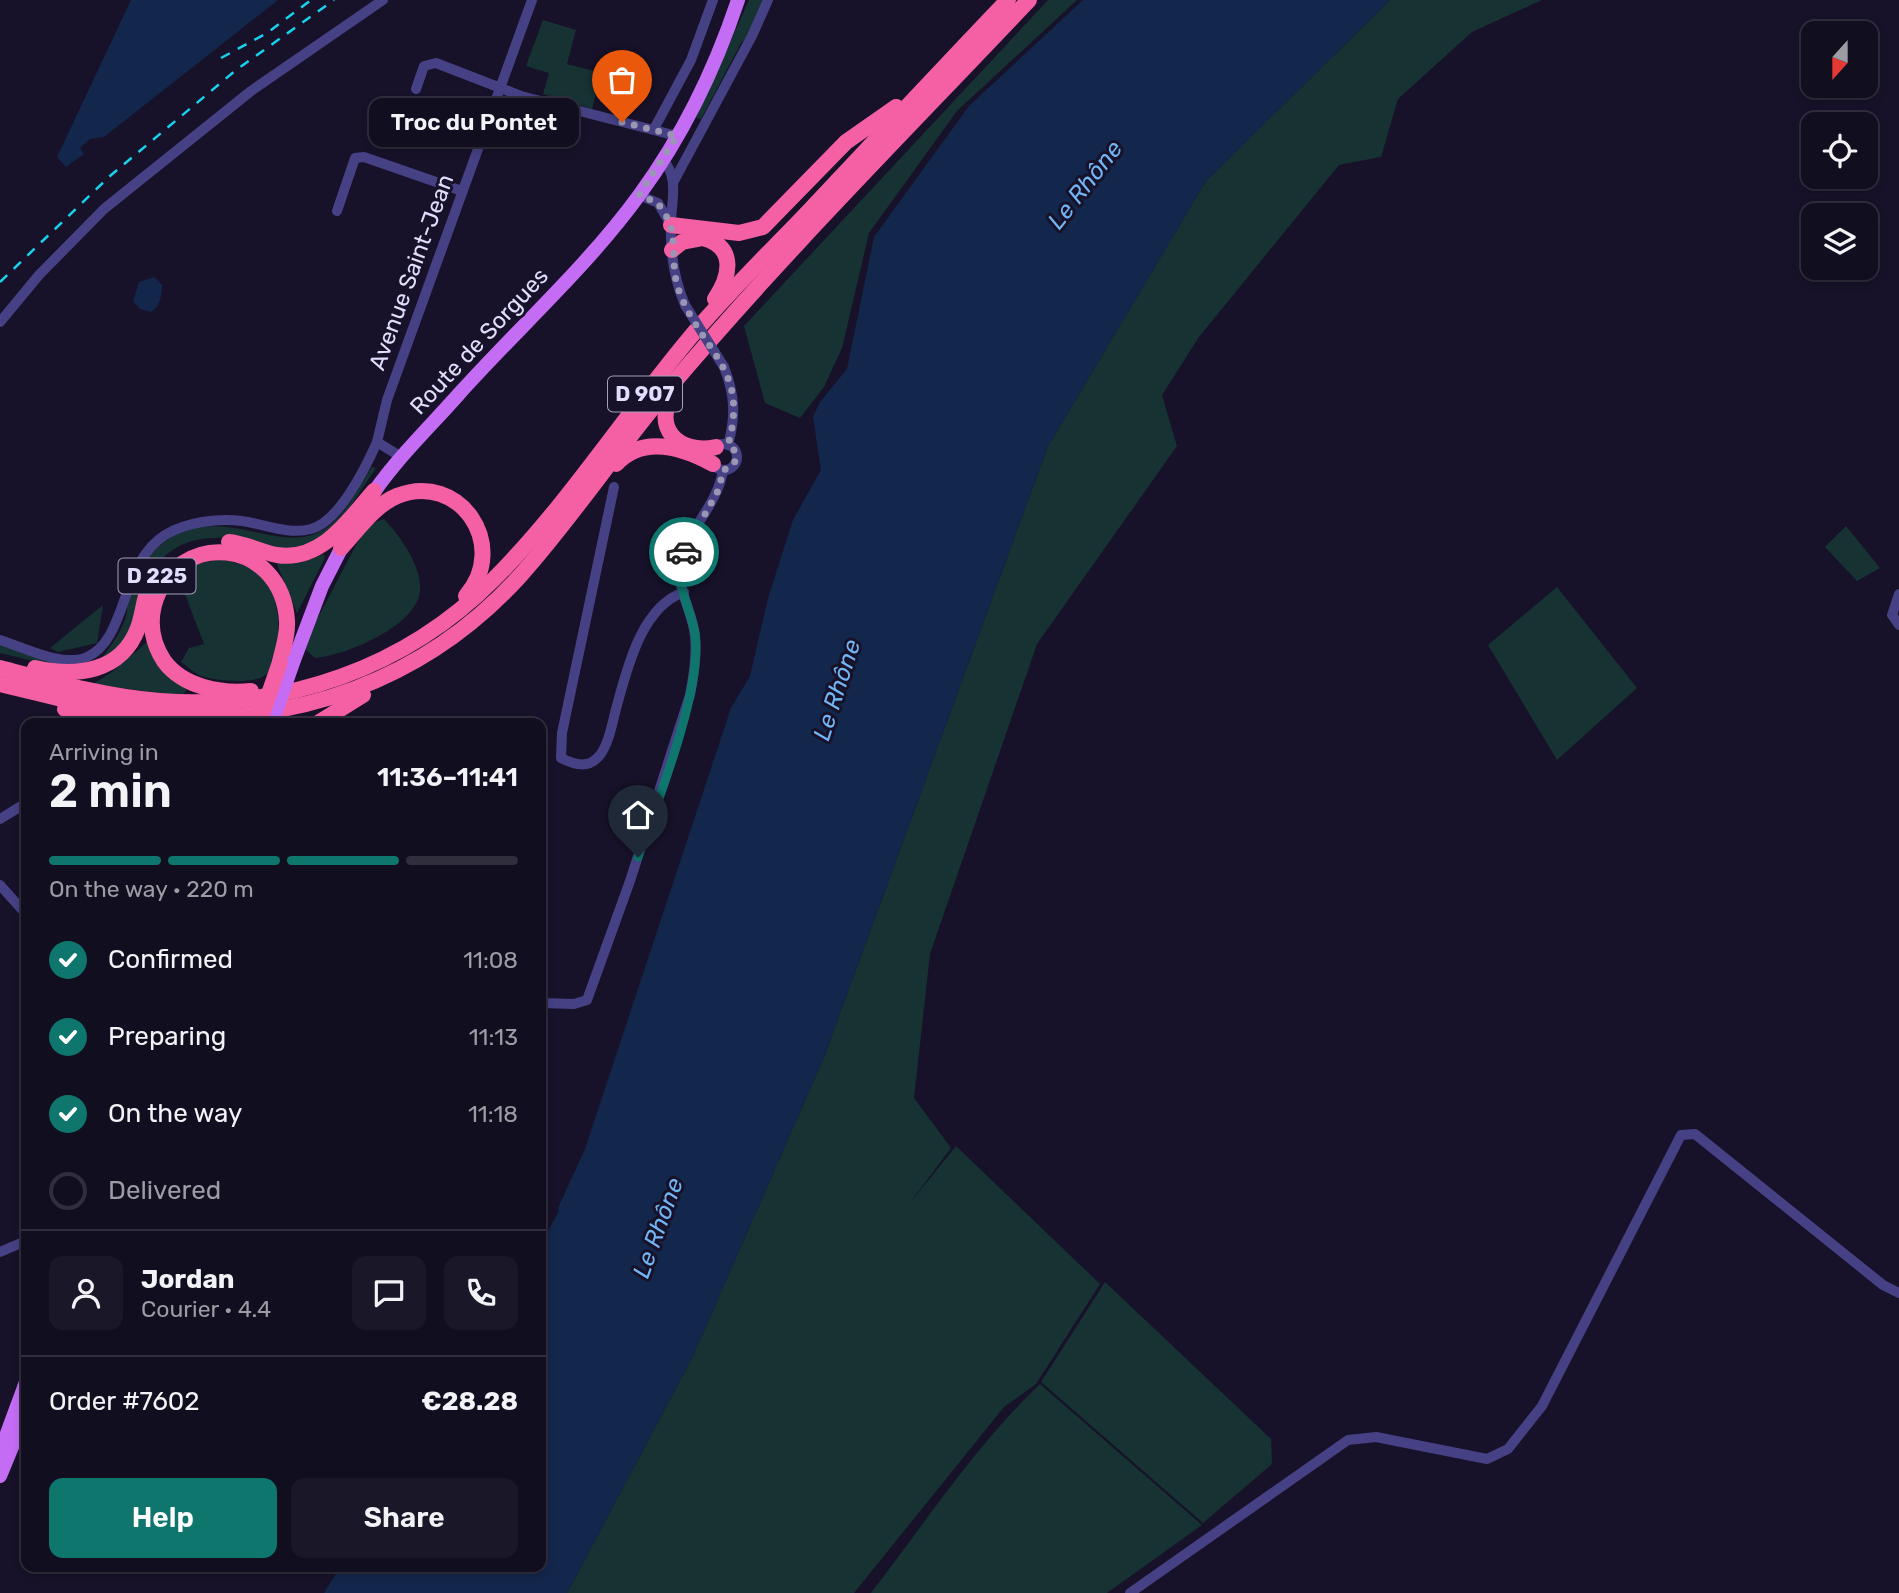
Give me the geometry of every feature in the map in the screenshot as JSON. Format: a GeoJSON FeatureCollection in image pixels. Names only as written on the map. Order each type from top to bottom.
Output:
{"type":"FeatureCollection","features":[{"type":"Feature","properties":{"kind":"highway","name":"D 907"},"geometry":{"type":"LineString","coordinates":[[261,718],[287,661],[287,633],[282,597],[266,569],[248,558],[217,551],[202,554],[181,565],[159,591],[153,612],[155,642],[166,664],[187,681],[240,692],[304,682],[332,682],[409,647],[452,619],[538,531],[691,337],[1008,0]]}},
{"type":"Feature","properties":{"kind":"highway","name":"D 907"},"geometry":{"type":"LineString","coordinates":[[325,718],[340,707],[436,658],[455,643],[462,629],[496,600],[547,545],[669,388],[775,268],[1029,0]]}},
{"type":"Feature","properties":{"kind":"highway"},"geometry":{"type":"LineString","coordinates":[[671,225],[738,233],[763,227],[852,137],[886,116],[941,70]]}},
{"type":"Feature","properties":{"kind":"highway"},"geometry":{"type":"LineString","coordinates":[[672,250],[682,242],[703,238],[717,244],[728,258],[726,283],[691,337]]}},
{"type":"Feature","properties":{"kind":"highway"},"geometry":{"type":"LineString","coordinates":[[722,446],[697,449],[679,443],[667,428],[666,407],[673,393],[775,268]]}},
{"type":"Feature","properties":{"kind":"highway"},"geometry":{"type":"LineString","coordinates":[[547,545],[559,539],[616,464],[630,452],[662,447],[696,455],[718,467]]}},
{"type":"Feature","properties":{"kind":"highway","name":"D 225"},"geometry":{"type":"LineString","coordinates":[[0,661],[57,672],[88,672],[101,668],[126,650],[138,628],[154,580],[177,555],[194,546],[222,541],[279,555],[308,552],[327,542],[374,491]]}},
{"type":"Feature","properties":{"kind":"highway"},"geometry":{"type":"LineString","coordinates":[[0,668],[113,695],[169,702],[229,702],[332,682],[348,669],[387,652],[459,603],[475,584],[482,567],[483,543],[475,523],[458,504],[440,495],[416,492],[398,495],[380,507],[341,548]]}},
{"type":"Feature","properties":{"kind":"highway"},"geometry":{"type":"LineString","coordinates":[[0,685],[110,710],[155,716],[204,718],[254,713],[357,690],[422,659],[462,629]]}},
{"type":"Feature","properties":{"kind":"highway"},"geometry":{"type":"LineString","coordinates":[[0,685],[92,718]]}},
{"type":"Feature","properties":{"kind":"main road","name":"Route de Sorgues"},"geometry":{"type":"LineString","coordinates":[[273,718],[287,661],[341,548],[374,491],[599,244],[639,195],[677,136],[712,71],[738,0]]}},
{"type":"Feature","properties":{"kind":"main road"},"geometry":{"type":"LineString","coordinates":[[0,1452],[21,1395]]}},
{"type":"Feature","properties":{"kind":"main road"},"geometry":{"type":"LineString","coordinates":[[0,1476],[21,1425]]}},
{"type":"Feature","properties":{"kind":"street"},"geometry":{"type":"LineString","coordinates":[[0,322],[39,275],[104,209],[251,91],[383,0]]}},
{"type":"Feature","properties":{"kind":"street","name":"Avenue Saint-Jean"},"geometry":{"type":"LineString","coordinates":[[0,640],[59,659],[86,658],[104,645],[140,559],[165,535],[202,521],[241,521],[284,529],[311,529],[334,513],[364,471],[377,442],[391,389],[532,0]]}},
{"type":"Feature","properties":{"kind":"street"},"geometry":{"type":"LineString","coordinates":[[654,129],[691,60],[713,0]]}},
{"type":"Feature","properties":{"kind":"street"},"geometry":{"type":"LineString","coordinates":[[658,203],[673,186],[752,36],[768,0]]}},
{"type":"Feature","properties":{"kind":"street"},"geometry":{"type":"LineString","coordinates":[[416,89],[424,66],[429,63],[522,96],[677,136]]}},
{"type":"Feature","properties":{"kind":"street"},"geometry":{"type":"LineString","coordinates":[[337,211],[355,158],[364,157],[462,191]]}},
{"type":"Feature","properties":{"kind":"street"},"geometry":{"type":"LineString","coordinates":[[546,1003],[575,1004],[587,1000],[630,881],[690,695],[696,664],[695,634],[679,576],[680,561],[719,489],[718,467],[711,455],[722,446],[735,406],[724,367],[685,305],[674,274],[671,225],[673,186],[667,165],[661,162]]}},
{"type":"Feature","properties":{"kind":"street"},"geometry":{"type":"LineString","coordinates":[[639,195],[658,203],[671,225]]}},
{"type":"Feature","properties":{"kind":"street"},"geometry":{"type":"LineString","coordinates":[[377,442],[403,458]]}},
{"type":"Feature","properties":{"kind":"street"},"geometry":{"type":"LineString","coordinates":[[718,467],[731,467],[736,460],[735,451],[722,446]]}},
{"type":"Feature","properties":{"kind":"street"},"geometry":{"type":"LineString","coordinates":[[614,487],[562,733],[561,758],[574,765],[585,766],[600,756],[610,734],[628,670],[650,621],[666,598],[684,592]]}},
{"type":"Feature","properties":{"kind":"street"},"geometry":{"type":"LineString","coordinates":[[1899,594],[1892,615],[1899,625]]}},
{"type":"Feature","properties":{"kind":"street"},"geometry":{"type":"LineString","coordinates":[[0,819],[21,806]]}},
{"type":"Feature","properties":{"kind":"street"},"geometry":{"type":"LineString","coordinates":[[0,885],[21,908]]}},
{"type":"Feature","properties":{"kind":"street"},"geometry":{"type":"LineString","coordinates":[[1130,1593],[1348,1440],[1376,1437],[1487,1459],[1508,1448],[1542,1406],[1681,1135],[1695,1134],[1883,1285],[1899,1293]]}},
{"type":"Feature","properties":{"kind":"street"},"geometry":{"type":"LineString","coordinates":[[0,1252],[21,1243]]}},
{"type":"Feature","properties":{"kind":"green space"},"geometry":{"type":"Polygon","coordinates":[[[749,0],[763,0],[746,39],[741,43],[701,119],[696,118],[749,0]]]}},
{"type":"Feature","properties":{"kind":"green space"},"geometry":{"type":"Polygon","coordinates":[[[1048,0],[1077,0],[957,111],[869,233],[842,348],[824,387],[800,418],[765,403],[744,326],[1048,0]]]}},
{"type":"Feature","properties":{"kind":"green space"},"geometry":{"type":"Polygon","coordinates":[[[1390,0],[1542,0],[1472,32],[1398,99],[1381,157],[1339,165],[1199,337],[1162,395],[1177,446],[1037,644],[930,954],[914,1098],[951,1148],[909,1204],[956,1146],[1100,1284],[1036,1384],[1004,1407],[854,1593],[567,1593],[692,1358],[824,1057],[1048,446],[1206,181],[1390,0]]]}},
{"type":"Feature","properties":{"kind":"green space"},"geometry":{"type":"Polygon","coordinates":[[[543,20],[576,30],[567,64],[602,73],[592,109],[543,94],[549,73],[526,66],[543,20]]]}},
{"type":"Feature","properties":{"kind":"green space"},"geometry":{"type":"Polygon","coordinates":[[[372,467],[376,468],[340,522],[326,537],[295,552],[231,538],[192,541],[174,549],[158,563],[144,584],[129,635],[103,663],[50,665],[0,653],[0,645],[88,663],[102,658],[122,627],[137,575],[159,546],[181,532],[203,527],[225,527],[286,537],[305,537],[323,530],[338,518],[372,467]]]}},
{"type":"Feature","properties":{"kind":"green space"},"geometry":{"type":"Polygon","coordinates":[[[384,519],[414,562],[420,581],[416,604],[393,627],[377,637],[343,652],[315,658],[305,649],[313,627],[366,526],[384,519]]]}},
{"type":"Feature","properties":{"kind":"green space"},"geometry":{"type":"Polygon","coordinates":[[[1846,526],[1880,568],[1857,581],[1825,547],[1846,526]]]}},
{"type":"Feature","properties":{"kind":"green space"},"geometry":{"type":"Polygon","coordinates":[[[324,554],[325,558],[297,613],[277,564],[300,563],[324,554]]]}},
{"type":"Feature","properties":{"kind":"green space"},"geometry":{"type":"Polygon","coordinates":[[[223,559],[259,573],[269,585],[274,597],[278,625],[276,653],[267,674],[254,680],[214,679],[199,675],[181,662],[189,648],[204,644],[178,576],[191,565],[223,559]]]}},
{"type":"Feature","properties":{"kind":"green space"},"geometry":{"type":"Polygon","coordinates":[[[1557,587],[1637,688],[1557,760],[1488,645],[1557,587]]]}},
{"type":"Feature","properties":{"kind":"green space"},"geometry":{"type":"Polygon","coordinates":[[[103,605],[97,643],[58,652],[50,648],[103,605]]]}},
{"type":"Feature","properties":{"kind":"green space"},"geometry":{"type":"Polygon","coordinates":[[[147,642],[164,672],[187,690],[181,696],[93,684],[112,672],[147,642]]]}},
{"type":"Feature","properties":{"kind":"green space"},"geometry":{"type":"Polygon","coordinates":[[[1105,1282],[1271,1439],[1272,1464],[1203,1523],[1041,1382],[1105,1282]]]}},
{"type":"Feature","properties":{"kind":"green space"},"geometry":{"type":"Polygon","coordinates":[[[1040,1384],[1202,1525],[1107,1593],[871,1593],[973,1458],[1040,1384]]]}},
{"type":"Feature","properties":{"kind":"water"},"geometry":{"type":"Polygon","coordinates":[[[131,0],[278,0],[104,137],[90,139],[80,148],[84,154],[66,167],[57,157],[131,0]]]}},
{"type":"Feature","properties":{"kind":"water","name":"Le Rhône"},"geometry":{"type":"Polygon","coordinates":[[[1083,0],[1390,0],[1206,181],[1048,446],[824,1057],[692,1358],[567,1593],[324,1593],[337,1572],[546,1572],[546,1235],[585,1149],[731,708],[750,676],[768,598],[793,520],[821,470],[813,417],[820,402],[847,369],[874,237],[969,106],[1083,0]]]}},
{"type":"Feature","properties":{"kind":"water"},"geometry":{"type":"Polygon","coordinates":[[[154,277],[162,285],[162,289],[158,303],[151,312],[140,309],[133,301],[139,282],[154,277]]]}},
{"type":"Feature","properties":{"kind":"railway"},"geometry":{"type":"LineString","coordinates":[[221,58],[267,33],[311,0]]}},
{"type":"Feature","properties":{"kind":"railway"},"geometry":{"type":"LineString","coordinates":[[0,282],[110,176],[236,70],[334,0]]}},
{"type":"Feature","properties":{"kind":"way so far"},"geometry":{"type":"LineString","coordinates":[[622,122],[677,136],[639,195],[658,203],[671,225],[674,274],[679,290],[694,320],[718,354],[731,386],[735,406],[734,425],[728,445],[735,451],[736,460],[731,467],[723,470],[719,489],[684,552]]}},
{"type":"Feature","properties":{"kind":"place","name":"Troc du Pontet"},"geometry":{"type":"Point","coordinates":[622,122]}},
{"type":"Feature","properties":{"kind":"route"},"geometry":{"type":"LineString","coordinates":[[638,857],[690,695],[696,664],[695,634],[679,576],[684,552]]}}]}
